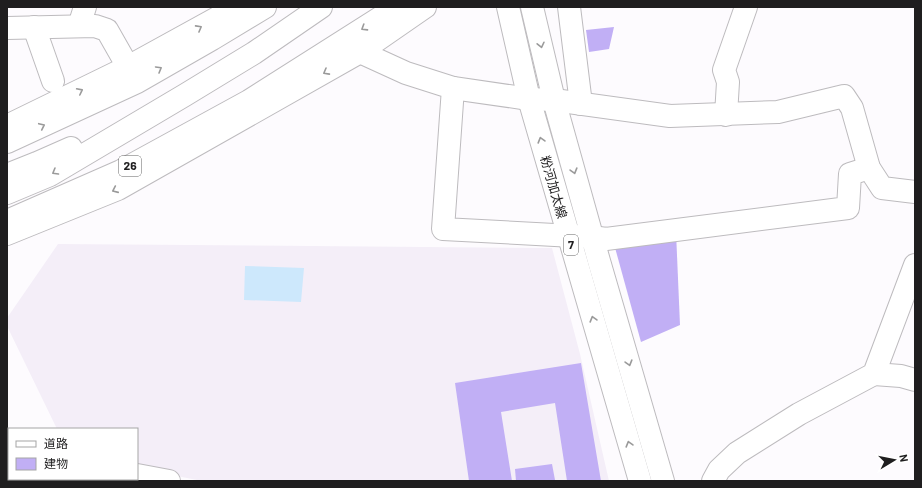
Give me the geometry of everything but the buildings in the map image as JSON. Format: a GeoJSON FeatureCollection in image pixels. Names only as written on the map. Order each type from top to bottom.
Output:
{"type":"FeatureCollection","features":[{"type":"Feature","properties":{"kind":"main road"},"geometry":{"type":"LineString","coordinates":[[7,126],[128,67],[237,7]]}},
{"type":"Feature","properties":{"kind":"main road"},"geometry":{"type":"LineString","coordinates":[[7,142],[137,82],[265,7]]}},
{"type":"Feature","properties":{"kind":"main road","name":"26"},"geometry":{"type":"LineString","coordinates":[[7,193],[50,175],[254,53],[321,7]]}},
{"type":"Feature","properties":{"kind":"main road","name":"26"},"geometry":{"type":"LineString","coordinates":[[7,221],[121,171],[249,101],[397,7]]}},
{"type":"Feature","properties":{"kind":"main road"},"geometry":{"type":"LineString","coordinates":[[7,234],[118,189],[360,52],[425,7]]}},
{"type":"Feature","properties":{"kind":"main road","name":"粉河加太線"},"geometry":{"type":"LineString","coordinates":[[508,7],[529,99],[640,481]]}},
{"type":"Feature","properties":{"kind":"main road","name":"粉河加太線"},"geometry":{"type":"LineString","coordinates":[[532,7],[554,100],[663,481]]}},
{"type":"Feature","properties":{"kind":"main road"},"geometry":{"type":"LineString","coordinates":[[569,7],[581,104]]}},
{"type":"Feature","properties":{"kind":"main road"},"geometry":{"type":"LineString","coordinates":[[726,115],[728,82],[724,70],[746,7]]}},
{"type":"Feature","properties":{"kind":"main road"},"geometry":{"type":"LineString","coordinates":[[7,28],[34,27],[82,17],[95,26],[107,30],[128,67]]}},
{"type":"Feature","properties":{"kind":"main road"},"geometry":{"type":"LineString","coordinates":[[34,27],[53,81]]}},
{"type":"Feature","properties":{"kind":"main road"},"geometry":{"type":"LineString","coordinates":[[360,52],[406,73],[453,88],[670,116],[778,112],[844,96],[852,108],[869,168],[882,188],[915,192]]}},
{"type":"Feature","properties":{"kind":"main road"},"geometry":{"type":"LineString","coordinates":[[453,88],[443,229],[606,238],[848,208],[850,174],[869,168]]}},
{"type":"Feature","properties":{"kind":"main road","name":"26"},"geometry":{"type":"LineString","coordinates":[[7,175],[37,163],[185,95]]}},
{"type":"Feature","properties":{"kind":"main road"},"geometry":{"type":"LineString","coordinates":[[874,374],[915,265]]}},
{"type":"Feature","properties":{"kind":"main road"},"geometry":{"type":"LineString","coordinates":[[713,481],[719,470],[737,453],[799,414],[874,374],[901,376],[915,380]]}},
{"type":"Feature","properties":{"kind":"main road"},"geometry":{"type":"LineString","coordinates":[[140,477],[169,481]]}},
{"type":"Feature","properties":{"kind":"shaded area"},"geometry":{"type":"Polygon","coordinates":[[[58,244],[552,248],[580,354],[609,481],[202,481],[138,468],[138,428],[57,428],[7,326],[7,318],[58,244]]]}},
{"type":"Feature","properties":{"kind":"water"},"geometry":{"type":"Polygon","coordinates":[[[245,266],[304,268],[301,302],[244,300],[245,266]]]}}]}
